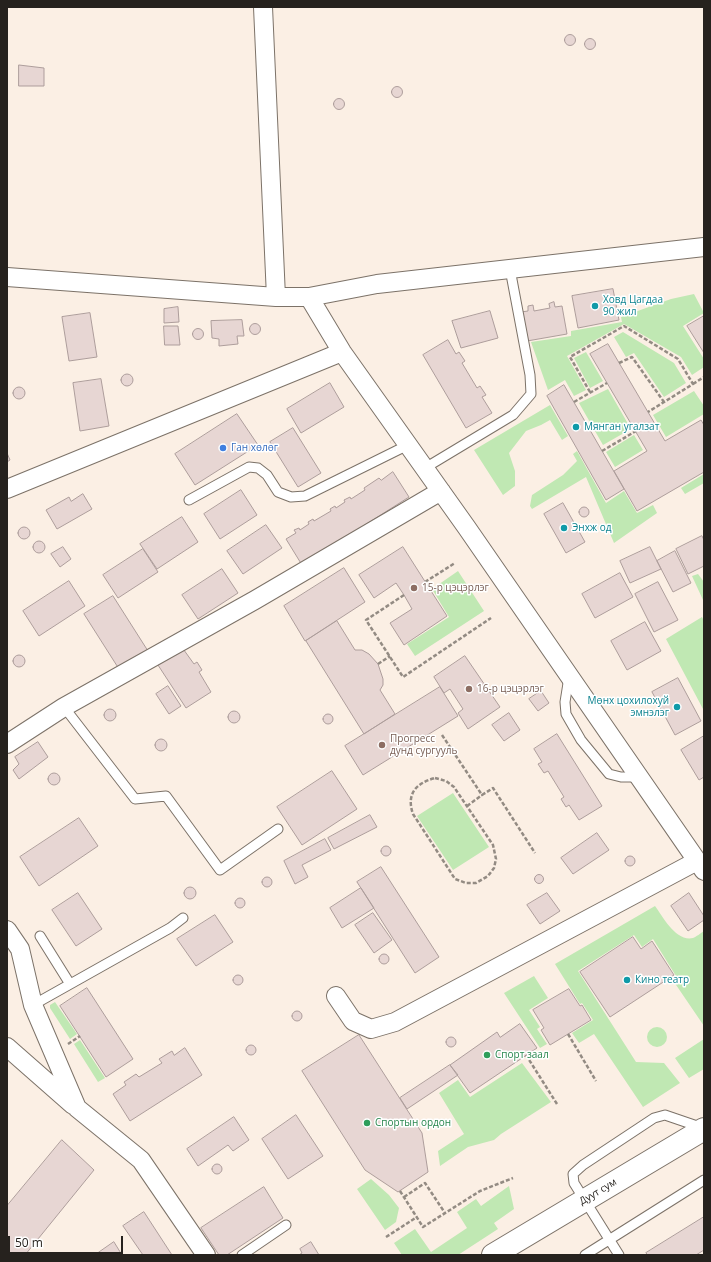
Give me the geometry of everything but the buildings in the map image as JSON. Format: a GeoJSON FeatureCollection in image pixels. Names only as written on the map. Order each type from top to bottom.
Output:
{"type":"FeatureCollection","features":[{"type":"Feature","properties":{"kind":"main road","name":"Дуут сум"},"geometry":{"type":"LineString","coordinates":[[493,1255],[704,1128]]}},
{"type":"Feature","properties":{"kind":"street"},"geometry":{"type":"LineString","coordinates":[[263,7],[276,297]]}},
{"type":"Feature","properties":{"kind":"street"},"geometry":{"type":"LineString","coordinates":[[7,276],[276,297],[309,297],[377,284],[704,248]]}},
{"type":"Feature","properties":{"kind":"street"},"geometry":{"type":"LineString","coordinates":[[309,297],[342,352],[425,468],[639,777],[702,863],[395,1022],[371,1029],[353,1021],[336,996]]}},
{"type":"Feature","properties":{"kind":"street"},"geometry":{"type":"LineString","coordinates":[[7,489],[342,352]]}},
{"type":"Feature","properties":{"kind":"street"},"geometry":{"type":"LineString","coordinates":[[7,744],[64,707],[256,600],[441,491]]}},
{"type":"Feature","properties":{"kind":"street"},"geometry":{"type":"LineString","coordinates":[[7,930],[20,949],[34,1005],[77,1108]]}},
{"type":"Feature","properties":{"kind":"street"},"geometry":{"type":"LineString","coordinates":[[7,1047],[77,1108],[141,1160],[206,1255]]}},
{"type":"Feature","properties":{"kind":"lane"},"geometry":{"type":"LineString","coordinates":[[425,468],[513,415],[531,394],[530,375],[510,269]]}},
{"type":"Feature","properties":{"kind":"lane"},"geometry":{"type":"LineString","coordinates":[[189,500],[249,467],[258,468],[267,475],[278,492],[291,497],[305,496],[408,444]]}},
{"type":"Feature","properties":{"kind":"lane"},"geometry":{"type":"LineString","coordinates":[[569,676],[565,702],[566,714],[581,740],[609,774],[621,777],[639,777]]}},
{"type":"Feature","properties":{"kind":"lane"},"geometry":{"type":"LineString","coordinates":[[64,707],[135,799],[166,796],[220,870],[278,829]]}},
{"type":"Feature","properties":{"kind":"lane"},"geometry":{"type":"LineString","coordinates":[[34,1005],[170,928],[183,918]]}},
{"type":"Feature","properties":{"kind":"lane"},"geometry":{"type":"LineString","coordinates":[[40,936],[70,984]]}},
{"type":"Feature","properties":{"kind":"lane"},"geometry":{"type":"LineString","coordinates":[[619,1255],[574,1183],[573,1174],[583,1165],[654,1118],[665,1115],[704,1128]]}},
{"type":"Feature","properties":{"kind":"lane"},"geometry":{"type":"LineString","coordinates":[[585,1255],[704,1180]]}},
{"type":"Feature","properties":{"kind":"lane"},"geometry":{"type":"LineString","coordinates":[[242,1255],[286,1225]]}},
{"type":"Feature","properties":{"kind":"path"},"geometry":{"type":"LineString","coordinates":[[590,392],[570,357],[624,326],[678,359],[693,384]]}},
{"type":"Feature","properties":{"kind":"path"},"geometry":{"type":"LineString","coordinates":[[619,363],[632,357],[664,402]]}},
{"type":"Feature","properties":{"kind":"path"},"geometry":{"type":"LineString","coordinates":[[648,412],[704,377]]}},
{"type":"Feature","properties":{"kind":"path"},"geometry":{"type":"LineString","coordinates":[[574,402],[607,383]]}},
{"type":"Feature","properties":{"kind":"path"},"geometry":{"type":"LineString","coordinates":[[602,451],[636,431]]}},
{"type":"Feature","properties":{"kind":"path"},"geometry":{"type":"LineString","coordinates":[[425,582],[454,562]]}},
{"type":"Feature","properties":{"kind":"path"},"geometry":{"type":"LineString","coordinates":[[404,595],[366,620],[403,676],[491,618]]}},
{"type":"Feature","properties":{"kind":"path"},"geometry":{"type":"LineString","coordinates":[[378,664],[390,656]]}},
{"type":"Feature","properties":{"kind":"path"},"geometry":{"type":"LineString","coordinates":[[442,735],[482,795]]}},
{"type":"Feature","properties":{"kind":"path"},"geometry":{"type":"LineString","coordinates":[[435,778],[446,781],[454,787],[467,806],[493,845],[496,859],[494,868],[488,876],[476,883],[466,883],[455,879],[413,814],[411,809],[411,798],[415,789],[424,781],[435,778]]}},
{"type":"Feature","properties":{"kind":"path"},"geometry":{"type":"LineString","coordinates":[[467,806],[493,788],[535,853]]}},
{"type":"Feature","properties":{"kind":"path"},"geometry":{"type":"LineString","coordinates":[[568,1034],[596,1081]]}},
{"type":"Feature","properties":{"kind":"path"},"geometry":{"type":"LineString","coordinates":[[526,1055],[557,1104]]}},
{"type":"Feature","properties":{"kind":"path"},"geometry":{"type":"LineString","coordinates":[[400,1191],[422,1227],[480,1191],[513,1178]]}},
{"type":"Feature","properties":{"kind":"path"},"geometry":{"type":"LineString","coordinates":[[404,1197],[425,1183],[445,1213]]}},
{"type":"Feature","properties":{"kind":"path"},"geometry":{"type":"LineString","coordinates":[[386,1237],[416,1218]]}},
{"type":"Feature","properties":{"kind":"green space"},"geometry":{"type":"Polygon","coordinates":[[[694,294],[704,313],[683,326],[704,359],[704,367],[692,375],[681,357],[624,324],[567,356],[586,390],[574,396],[565,380],[548,390],[531,342],[571,336],[571,331],[622,322],[621,317],[671,299],[694,294]]]}},
{"type":"Feature","properties":{"kind":"green space"},"geometry":{"type":"Polygon","coordinates":[[[623,332],[674,363],[686,383],[664,397],[634,353],[626,357],[614,337],[623,332]]]}},
{"type":"Feature","properties":{"kind":"green space"},"geometry":{"type":"Polygon","coordinates":[[[586,352],[603,381],[590,388],[574,358],[586,352]]]}},
{"type":"Feature","properties":{"kind":"green space"},"geometry":{"type":"Polygon","coordinates":[[[608,389],[631,429],[603,445],[579,403],[608,389]]]}},
{"type":"Feature","properties":{"kind":"green space"},"geometry":{"type":"Polygon","coordinates":[[[694,391],[704,406],[704,414],[666,437],[653,415],[694,391]]]}},
{"type":"Feature","properties":{"kind":"green space"},"geometry":{"type":"Polygon","coordinates":[[[550,405],[568,436],[562,440],[550,420],[526,431],[509,453],[515,471],[515,486],[503,495],[474,450],[550,405]]]}},
{"type":"Feature","properties":{"kind":"green space"},"geometry":{"type":"Polygon","coordinates":[[[634,435],[643,450],[615,467],[606,452],[634,435]]]}},
{"type":"Feature","properties":{"kind":"green space"},"geometry":{"type":"Polygon","coordinates":[[[577,451],[606,503],[624,491],[637,513],[653,505],[657,513],[614,543],[586,477],[532,509],[530,506],[532,495],[563,475],[577,461],[573,454],[577,451]]]}},
{"type":"Feature","properties":{"kind":"green space"},"geometry":{"type":"Polygon","coordinates":[[[704,474],[704,483],[685,494],[681,488],[704,474]]]}},
{"type":"Feature","properties":{"kind":"green space"},"geometry":{"type":"Polygon","coordinates":[[[458,571],[484,611],[415,656],[407,644],[449,617],[432,589],[458,571]]]}},
{"type":"Feature","properties":{"kind":"green space"},"geometry":{"type":"Polygon","coordinates":[[[698,574],[704,582],[703,600],[692,576],[698,574]]]}},
{"type":"Feature","properties":{"kind":"green space"},"geometry":{"type":"Polygon","coordinates":[[[702,617],[704,621],[703,709],[666,639],[702,617]]]}},
{"type":"Feature","properties":{"kind":"green space"},"geometry":{"type":"Polygon","coordinates":[[[453,793],[489,847],[453,870],[417,816],[453,793]]]}},
{"type":"Feature","properties":{"kind":"green space"},"geometry":{"type":"Polygon","coordinates":[[[655,906],[671,928],[681,936],[693,938],[704,931],[704,1026],[672,979],[676,976],[653,939],[642,947],[634,935],[578,971],[636,1062],[664,1063],[680,1083],[643,1107],[594,1034],[579,1043],[572,1033],[593,1020],[582,1003],[580,1004],[555,964],[655,906]]]}},
{"type":"Feature","properties":{"kind":"green space"},"geometry":{"type":"Polygon","coordinates":[[[534,976],[548,998],[529,1010],[540,1027],[537,1029],[547,1044],[540,1048],[504,993],[534,976]]]}},
{"type":"Feature","properties":{"kind":"green space"},"geometry":{"type":"Polygon","coordinates":[[[55,1002],[77,1034],[70,1039],[50,1008],[50,1005],[55,1002]]]}},
{"type":"Feature","properties":{"kind":"green space"},"geometry":{"type":"Polygon","coordinates":[[[657,1027],[664,1030],[667,1037],[664,1044],[657,1047],[650,1044],[647,1037],[650,1030],[657,1027]]]}},
{"type":"Feature","properties":{"kind":"green space"},"geometry":{"type":"Polygon","coordinates":[[[704,1039],[704,1069],[689,1078],[675,1058],[704,1039]]]}},
{"type":"Feature","properties":{"kind":"green space"},"geometry":{"type":"Polygon","coordinates":[[[80,1040],[105,1078],[98,1082],[74,1044],[80,1040]]]}},
{"type":"Feature","properties":{"kind":"green space"},"geometry":{"type":"Polygon","coordinates":[[[522,1063],[551,1102],[494,1140],[468,1147],[440,1166],[438,1151],[464,1134],[439,1093],[458,1080],[470,1097],[522,1063]]]}},
{"type":"Feature","properties":{"kind":"green space"},"geometry":{"type":"Polygon","coordinates":[[[371,1179],[389,1195],[399,1208],[396,1222],[385,1230],[357,1189],[371,1179]]]}},
{"type":"Feature","properties":{"kind":"green space"},"geometry":{"type":"Polygon","coordinates":[[[509,1186],[514,1209],[494,1223],[498,1229],[458,1255],[402,1255],[394,1243],[415,1229],[431,1252],[467,1228],[457,1212],[476,1199],[481,1206],[509,1186]]]}},
{"type":"Feature","properties":{"kind":"place","name":"Ховд Цагдаа 90 жил"},"geometry":{"type":"Point","coordinates":[595,306]}},
{"type":"Feature","properties":{"kind":"place","name":"Мянган угалзат"},"geometry":{"type":"Point","coordinates":[576,427]}},
{"type":"Feature","properties":{"kind":"place","name":"Ган хөлөг"},"geometry":{"type":"Point","coordinates":[223,448]}},
{"type":"Feature","properties":{"kind":"place","name":"Энхж од"},"geometry":{"type":"Point","coordinates":[564,528]}},
{"type":"Feature","properties":{"kind":"place","name":"15-р цэцэрлэг"},"geometry":{"type":"Point","coordinates":[414,588]}},
{"type":"Feature","properties":{"kind":"place","name":"16-р цэцэрлэг"},"geometry":{"type":"Point","coordinates":[469,689]}},
{"type":"Feature","properties":{"kind":"place","name":"Мөнх цохилохуй эмнэлэг"},"geometry":{"type":"Point","coordinates":[677,707]}},
{"type":"Feature","properties":{"kind":"place","name":"Прогресс дунд сургууль"},"geometry":{"type":"Point","coordinates":[382,745]}},
{"type":"Feature","properties":{"kind":"place","name":"Кино театр"},"geometry":{"type":"Point","coordinates":[627,980]}},
{"type":"Feature","properties":{"kind":"place","name":"Спорт заал"},"geometry":{"type":"Point","coordinates":[487,1055]}},
{"type":"Feature","properties":{"kind":"place","name":"Спортын ордон"},"geometry":{"type":"Point","coordinates":[367,1123]}}]}
